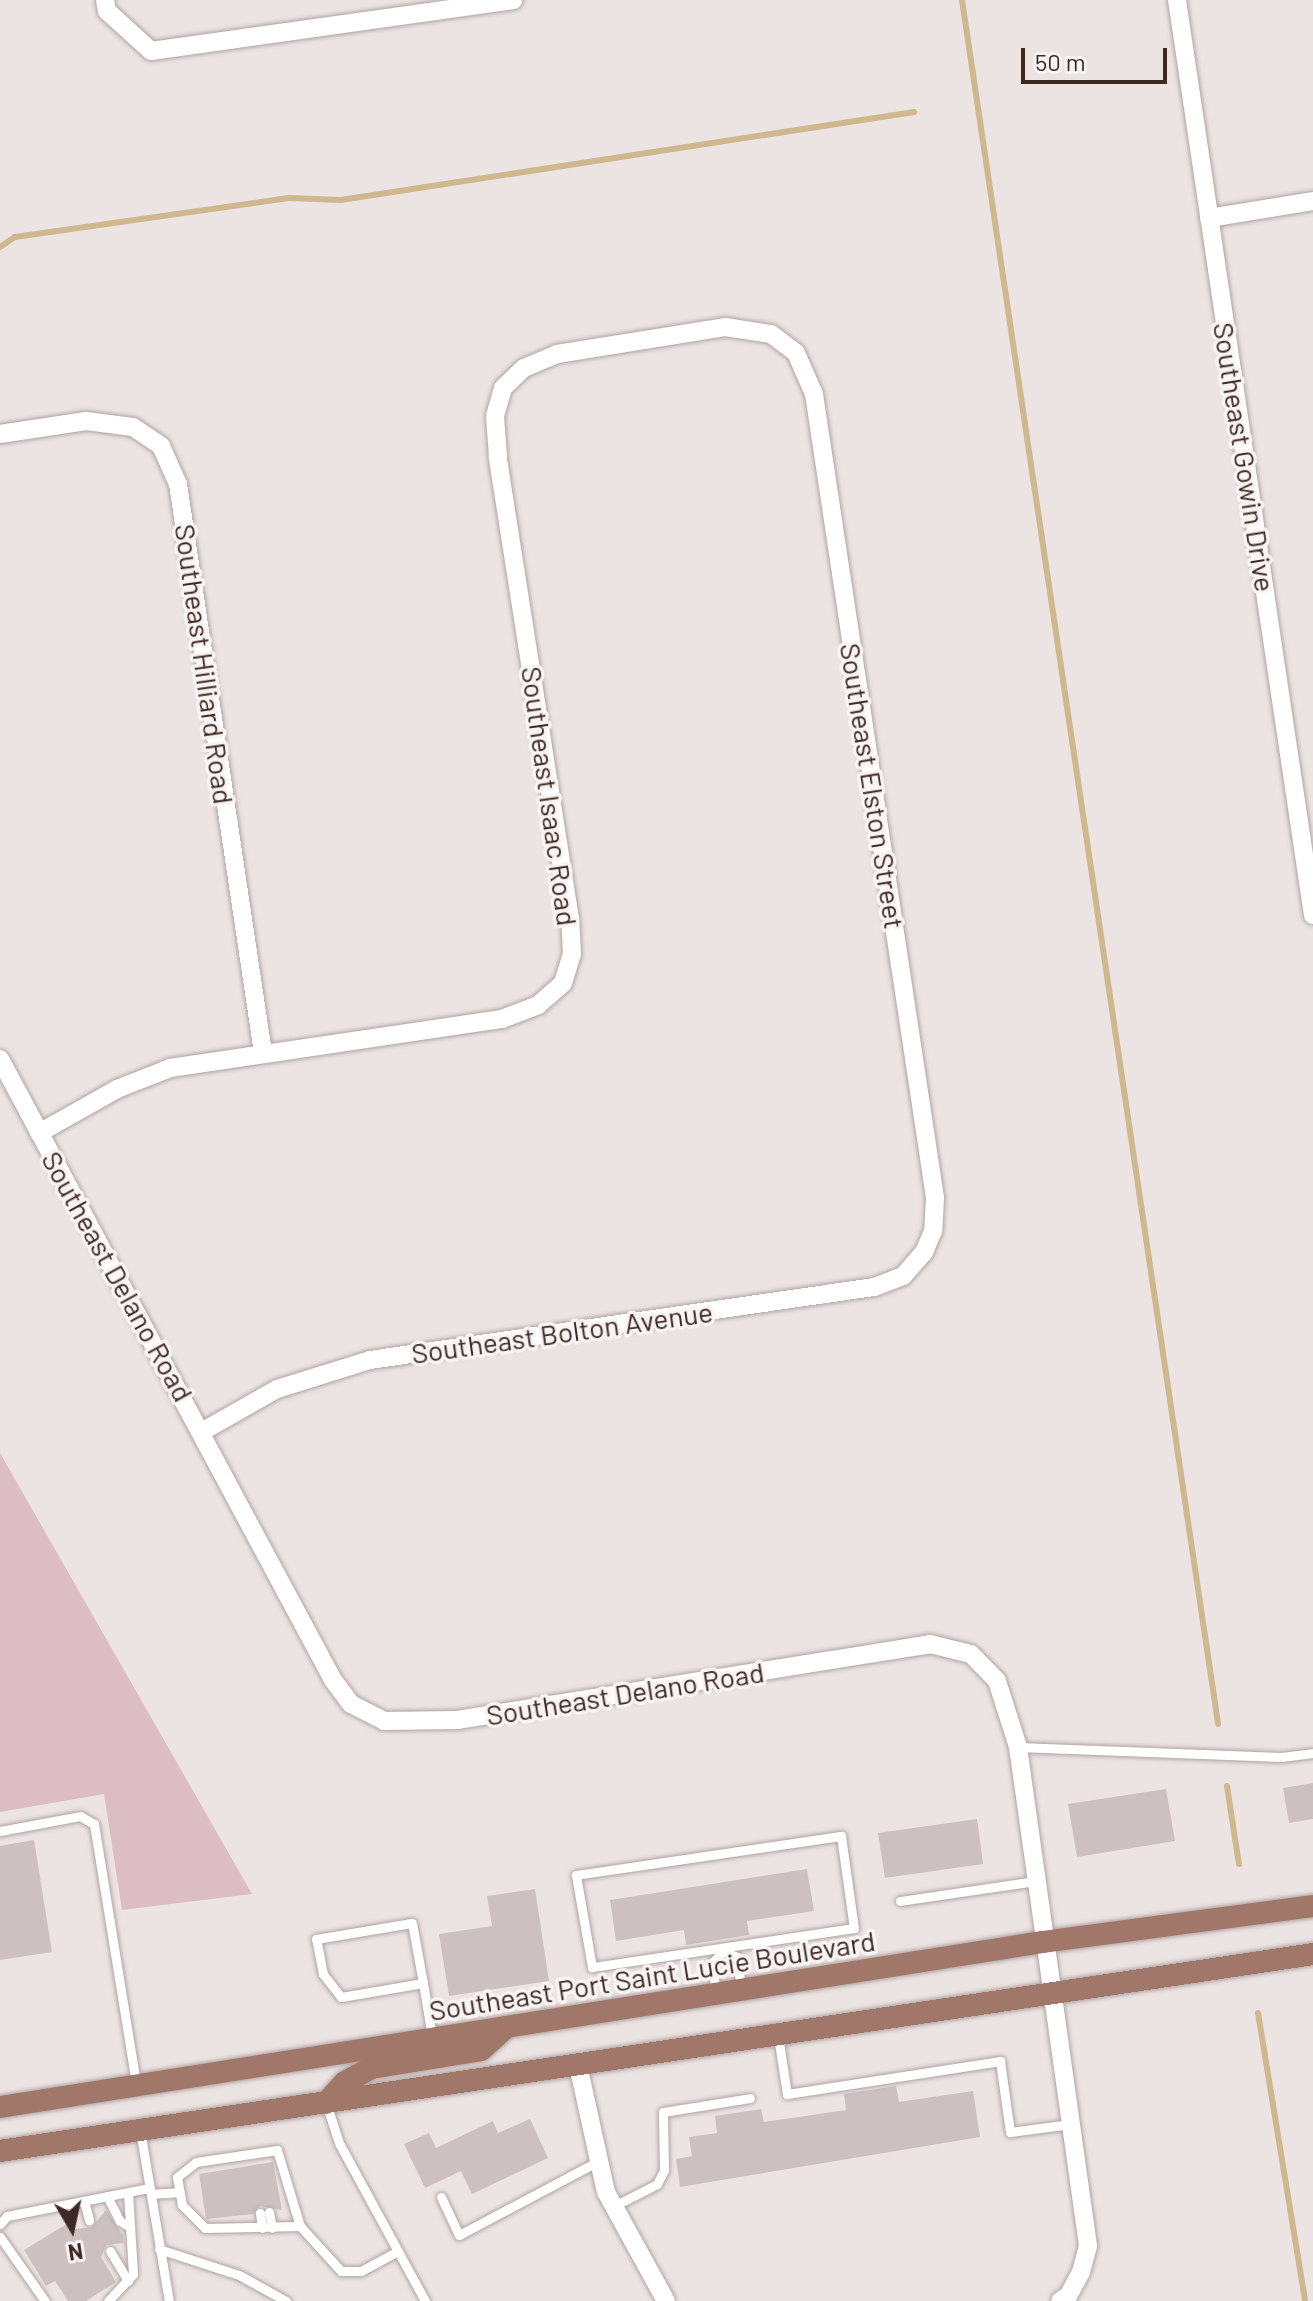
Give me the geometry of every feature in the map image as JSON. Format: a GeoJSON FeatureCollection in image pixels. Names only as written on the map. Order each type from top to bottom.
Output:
{"type":"FeatureCollection","features":[{"type":"Feature","properties":{"kind":"main road","name":"Southeast Port Saint Lucie Boulevard"},"geometry":{"type":"LineString","coordinates":[[0,2107],[1043,1942],[1313,1906]]}},
{"type":"Feature","properties":{"kind":"main road"},"geometry":{"type":"LineString","coordinates":[[0,2151],[1313,1954]]}},
{"type":"Feature","properties":{"kind":"main road"},"geometry":{"type":"LineString","coordinates":[[326,2103],[345,2082],[371,2068],[481,2050],[504,2029]]}},
{"type":"Feature","properties":{"kind":"street"},"geometry":{"type":"LineString","coordinates":[[105,0],[107,11],[151,51],[513,0]]}},
{"type":"Feature","properties":{"kind":"street","name":"Southeast Gowin Drive"},"geometry":{"type":"LineString","coordinates":[[1177,0],[1313,915]]}},
{"type":"Feature","properties":{"kind":"street"},"geometry":{"type":"LineString","coordinates":[[1209,218],[1313,201]]}},
{"type":"Feature","properties":{"kind":"street","name":"Southeast Isaac Road"},"geometry":{"type":"LineString","coordinates":[[39,1133],[117,1089],[170,1068],[502,1019],[538,1005],[563,983],[572,954],[570,919],[498,457],[495,416],[503,388],[524,368],[557,354],[725,327],[771,334]]}},
{"type":"Feature","properties":{"kind":"street","name":"Southeast Elston Street"},"geometry":{"type":"LineString","coordinates":[[771,334],[796,353],[814,394],[935,1198],[933,1231],[924,1252]]}},
{"type":"Feature","properties":{"kind":"street","name":"Southeast Hilliard Road"},"geometry":{"type":"LineString","coordinates":[[0,434],[86,421],[133,427],[161,446],[178,484],[263,1053]]}},
{"type":"Feature","properties":{"kind":"street","name":"Southeast Delano Road"},"geometry":{"type":"LineString","coordinates":[[0,1059],[203,1431],[333,1680],[351,1704],[384,1721],[457,1720],[930,1644],[971,1654],[997,1681],[1018,1747],[1050,1994],[1088,2246],[1064,2298]]}},
{"type":"Feature","properties":{"kind":"street","name":"Southeast Bolton Avenue"},"geometry":{"type":"LineString","coordinates":[[203,1431],[277,1389],[370,1360],[874,1287],[903,1276],[924,1252]]}},
{"type":"Feature","properties":{"kind":"street"},"geometry":{"type":"LineString","coordinates":[[578,2065],[599,2161],[614,2206],[666,2301]]}},
{"type":"Feature","properties":{"kind":"lane"},"geometry":{"type":"LineString","coordinates":[[1018,1747],[1281,1757],[1313,1753]]}},
{"type":"Feature","properties":{"kind":"lane"},"geometry":{"type":"LineString","coordinates":[[0,1831],[80,1816],[94,1824],[136,2086]]}},
{"type":"Feature","properties":{"kind":"lane"},"geometry":{"type":"LineString","coordinates":[[716,1995],[712,1963],[723,1951],[854,1928],[841,1836],[576,1875],[592,1967],[723,1951],[737,1957],[742,1991]]}},
{"type":"Feature","properties":{"kind":"lane"},"geometry":{"type":"LineString","coordinates":[[900,1901],[1035,1881]]}},
{"type":"Feature","properties":{"kind":"lane"},"geometry":{"type":"LineString","coordinates":[[423,1983],[341,1997],[323,1974],[316,1939],[412,1923],[423,1983],[433,2040]]}},
{"type":"Feature","properties":{"kind":"lane"},"geometry":{"type":"LineString","coordinates":[[778,2035],[787,2094],[1000,2061],[1010,2132],[1070,2124]]}},
{"type":"Feature","properties":{"kind":"lane"},"geometry":{"type":"LineString","coordinates":[[614,2206],[657,2184],[664,2170],[663,2112],[750,2098]]}},
{"type":"Feature","properties":{"kind":"lane"},"geometry":{"type":"LineString","coordinates":[[326,2103],[339,2143],[425,2301]]}},
{"type":"Feature","properties":{"kind":"lane"},"geometry":{"type":"LineString","coordinates":[[140,2130],[169,2301]]}},
{"type":"Feature","properties":{"kind":"lane"},"geometry":{"type":"LineString","coordinates":[[300,2226],[257,2228],[197,2225],[177,2192],[177,2177],[187,2166],[277,2150],[300,2226],[348,2274],[398,2251]]}},
{"type":"Feature","properties":{"kind":"lane"},"geometry":{"type":"LineString","coordinates":[[245,2154],[247,2166],[245,2154]]}},
{"type":"Feature","properties":{"kind":"lane"},"geometry":{"type":"LineString","coordinates":[[441,2197],[459,2235],[599,2161]]}},
{"type":"Feature","properties":{"kind":"lane"},"geometry":{"type":"LineString","coordinates":[[0,2224],[7,2216],[128,2192],[177,2192]]}},
{"type":"Feature","properties":{"kind":"lane"},"geometry":{"type":"LineString","coordinates":[[108,2301],[133,2274],[128,2192]]}},
{"type":"Feature","properties":{"kind":"lane"},"geometry":{"type":"LineString","coordinates":[[107,2196],[120,2221],[130,2227]]}},
{"type":"Feature","properties":{"kind":"lane"},"geometry":{"type":"LineString","coordinates":[[84,2201],[89,2220]]}},
{"type":"Feature","properties":{"kind":"lane"},"geometry":{"type":"LineString","coordinates":[[257,2228],[255,2214],[257,2228]]}},
{"type":"Feature","properties":{"kind":"lane"},"geometry":{"type":"LineString","coordinates":[[0,2237],[45,2301]]}},
{"type":"Feature","properties":{"kind":"lane"},"geometry":{"type":"LineString","coordinates":[[159,2249],[239,2275],[286,2301]]}},
{"type":"Feature","properties":{"kind":"lane"},"geometry":{"type":"LineString","coordinates":[[110,2251],[128,2281]]}},
{"type":"Feature","properties":{"kind":"shaded area"},"geometry":{"type":"Polygon","coordinates":[[[0,1453],[252,1894],[122,1910],[104,1794],[0,1812],[0,1453]]]}},
{"type":"Feature","properties":{"kind":"building"},"geometry":{"type":"Polygon","coordinates":[[[1313,1783],[1313,1819],[1289,1823],[1283,1788],[1313,1783]]]}},
{"type":"Feature","properties":{"kind":"building"},"geometry":{"type":"Polygon","coordinates":[[[1166,1789],[1175,1841],[1077,1857],[1068,1804],[1166,1789]]]}},
{"type":"Feature","properties":{"kind":"building"},"geometry":{"type":"Polygon","coordinates":[[[977,1819],[983,1864],[885,1878],[878,1833],[977,1819]]]}},
{"type":"Feature","properties":{"kind":"building"},"geometry":{"type":"Polygon","coordinates":[[[34,1840],[52,1952],[0,1960],[0,1846],[34,1840]]]}},
{"type":"Feature","properties":{"kind":"building"},"geometry":{"type":"Polygon","coordinates":[[[807,1869],[814,1911],[747,1921],[749,1935],[686,1945],[684,1930],[616,1941],[610,1900],[807,1869]]]}},
{"type":"Feature","properties":{"kind":"building"},"geometry":{"type":"Polygon","coordinates":[[[535,1889],[549,1981],[449,1996],[439,1934],[492,1926],[487,1896],[535,1889]]]}},
{"type":"Feature","properties":{"kind":"building"},"geometry":{"type":"Polygon","coordinates":[[[896,2086],[899,2102],[973,2091],[980,2137],[680,2187],[676,2159],[692,2156],[689,2137],[717,2133],[715,2116],[761,2109],[764,2122],[846,2110],[844,2094],[896,2086]]]}},
{"type":"Feature","properties":{"kind":"building"},"geometry":{"type":"Polygon","coordinates":[[[530,2119],[548,2158],[472,2194],[461,2171],[425,2188],[404,2144],[429,2133],[436,2148],[493,2121],[498,2133],[530,2119]]]}},
{"type":"Feature","properties":{"kind":"building"},"geometry":{"type":"Polygon","coordinates":[[[273,2162],[282,2210],[260,2206],[253,2214],[206,2219],[199,2174],[273,2162]]]}},
{"type":"Feature","properties":{"kind":"building"},"geometry":{"type":"Polygon","coordinates":[[[106,2210],[123,2235],[124,2243],[106,2245],[101,2257],[116,2282],[86,2301],[68,2301],[55,2281],[46,2286],[24,2250],[70,2222],[75,2229],[92,2227],[106,2210]]]}},
{"type":"Feature","properties":{"kind":"waterway"},"geometry":{"type":"LineString","coordinates":[[962,0],[1218,1724]]}},
{"type":"Feature","properties":{"kind":"waterway"},"geometry":{"type":"LineString","coordinates":[[0,247],[15,237],[290,198],[341,200],[914,112]]}},
{"type":"Feature","properties":{"kind":"waterway"},"geometry":{"type":"LineString","coordinates":[[1227,1786],[1239,1864]]}},
{"type":"Feature","properties":{"kind":"waterway"},"geometry":{"type":"LineString","coordinates":[[1258,2013],[1305,2301]]}}]}
